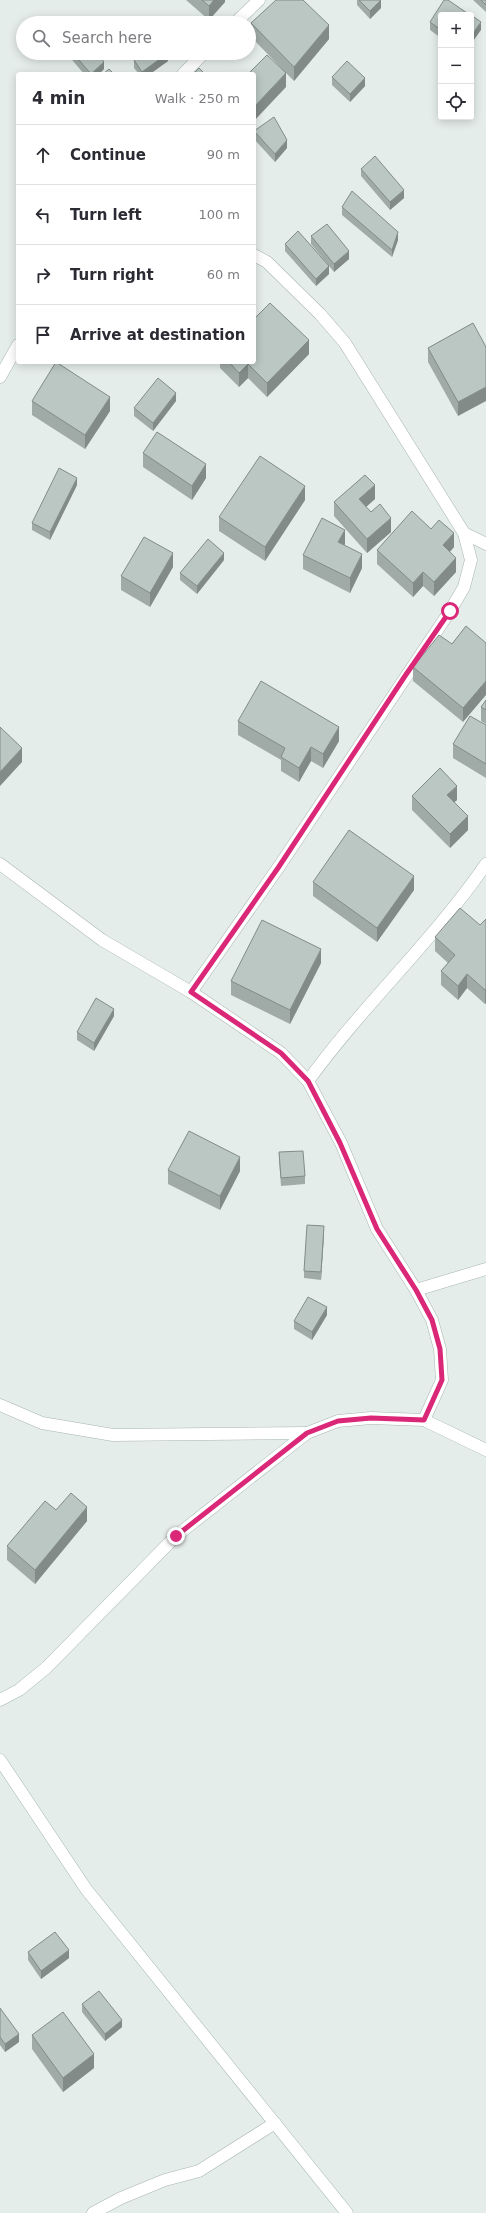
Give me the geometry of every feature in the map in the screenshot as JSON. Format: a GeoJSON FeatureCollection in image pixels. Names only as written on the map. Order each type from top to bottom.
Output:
{"type":"FeatureCollection","features":[{"type":"Feature","properties":{"kind":"street"},"geometry":{"type":"LineString","coordinates":[[242,16],[259,0]]}},
{"type":"Feature","properties":{"kind":"street"},"geometry":{"type":"LineString","coordinates":[[185,72],[197,60]]}},
{"type":"Feature","properties":{"kind":"street"},"geometry":{"type":"LineString","coordinates":[[191,992],[278,868],[405,676],[450,611],[464,587],[471,560],[464,533],[345,343],[320,314],[267,262],[256,256]]}},
{"type":"Feature","properties":{"kind":"street"},"geometry":{"type":"LineString","coordinates":[[0,377],[16,349]]}},
{"type":"Feature","properties":{"kind":"street"},"geometry":{"type":"LineString","coordinates":[[464,533],[486,544]]}},
{"type":"Feature","properties":{"kind":"street"},"geometry":{"type":"LineString","coordinates":[[0,864],[102,940],[191,992],[281,1053],[308,1081],[340,1143],[377,1229],[416,1290],[432,1320],[440,1349],[442,1380],[424,1420]]}},
{"type":"Feature","properties":{"kind":"street"},"geometry":{"type":"LineString","coordinates":[[308,1081],[337,1041],[463,897],[486,864]]}},
{"type":"Feature","properties":{"kind":"street"},"geometry":{"type":"LineString","coordinates":[[416,1290],[486,1268]]}},
{"type":"Feature","properties":{"kind":"street"},"geometry":{"type":"LineString","coordinates":[[0,1405],[42,1423],[113,1436],[307,1433]]}},
{"type":"Feature","properties":{"kind":"street"},"geometry":{"type":"LineString","coordinates":[[0,1700],[19,1690],[46,1668],[176,1536],[307,1433],[338,1421],[371,1418],[424,1420],[484,1446]]}},
{"type":"Feature","properties":{"kind":"street"},"geometry":{"type":"LineString","coordinates":[[0,1760],[86,1889],[347,2213]]}},
{"type":"Feature","properties":{"kind":"street"},"geometry":{"type":"LineString","coordinates":[[93,2213],[122,2198],[165,2180],[199,2171],[275,2123]]}},
{"type":"Feature","properties":{"kind":"building"},"geometry":{"type":"Polygon","coordinates":[[[202,0],[214,0],[209,6],[202,0]]]}},
{"type":"Feature","properties":{"kind":"building"},"geometry":{"type":"Polygon","coordinates":[[[276,0],[303,0],[329,25],[294,67],[256,28],[256,18],[276,0]]]}},
{"type":"Feature","properties":{"kind":"building"},"geometry":{"type":"Polygon","coordinates":[[[359,0],[381,0],[370,11],[359,0]]]}},
{"type":"Feature","properties":{"kind":"building"},"geometry":{"type":"Polygon","coordinates":[[[444,0],[448,0],[466,12],[438,12],[438,28],[430,22],[444,0]]]}},
{"type":"Feature","properties":{"kind":"building"},"geometry":{"type":"Polygon","coordinates":[[[481,0],[486,0],[486,5],[481,0]]]}},
{"type":"Feature","properties":{"kind":"building"},"geometry":{"type":"Polygon","coordinates":[[[474,17],[481,22],[474,32],[474,17]]]}},
{"type":"Feature","properties":{"kind":"building"},"geometry":{"type":"Polygon","coordinates":[[[267,55],[286,73],[256,105],[256,72],[250,72],[267,55]]]}},
{"type":"Feature","properties":{"kind":"building"},"geometry":{"type":"Polygon","coordinates":[[[79,60],[102,60],[104,62],[93,72],[89,72],[79,60]]]}},
{"type":"Feature","properties":{"kind":"building"},"geometry":{"type":"Polygon","coordinates":[[[134,60],[158,60],[142,72],[134,60]]]}},
{"type":"Feature","properties":{"kind":"building"},"geometry":{"type":"Polygon","coordinates":[[[347,61],[365,78],[350,94],[332,77],[347,61]]]}},
{"type":"Feature","properties":{"kind":"building"},"geometry":{"type":"Polygon","coordinates":[[[199,68],[203,72],[195,72],[199,68]]]}},
{"type":"Feature","properties":{"kind":"building"},"geometry":{"type":"Polygon","coordinates":[[[274,117],[287,140],[275,154],[256,133],[256,130],[274,117]]]}},
{"type":"Feature","properties":{"kind":"building"},"geometry":{"type":"Polygon","coordinates":[[[375,156],[404,190],[390,202],[361,169],[375,156]]]}},
{"type":"Feature","properties":{"kind":"building"},"geometry":{"type":"Polygon","coordinates":[[[352,191],[398,232],[392,250],[342,207],[352,191]]]}},
{"type":"Feature","properties":{"kind":"building"},"geometry":{"type":"Polygon","coordinates":[[[327,224],[349,251],[334,264],[311,236],[327,224]]]}},
{"type":"Feature","properties":{"kind":"building"},"geometry":{"type":"Polygon","coordinates":[[[298,231],[329,266],[316,279],[285,244],[298,231]]]}},
{"type":"Feature","properties":{"kind":"building"},"geometry":{"type":"Polygon","coordinates":[[[270,303],[309,340],[267,383],[248,364],[256,364],[256,317],[270,303]]]}},
{"type":"Feature","properties":{"kind":"building"},"geometry":{"type":"Polygon","coordinates":[[[473,323],[486,347],[486,387],[458,402],[428,348],[473,323]]]}},
{"type":"Feature","properties":{"kind":"building"},"geometry":{"type":"Polygon","coordinates":[[[55,364],[59,364],[110,397],[85,435],[32,401],[55,364]]]}},
{"type":"Feature","properties":{"kind":"building"},"geometry":{"type":"Polygon","coordinates":[[[231,364],[248,364],[239,373],[231,364]]]}},
{"type":"Feature","properties":{"kind":"building"},"geometry":{"type":"Polygon","coordinates":[[[158,378],[176,393],[153,423],[134,408],[158,378]]]}},
{"type":"Feature","properties":{"kind":"building"},"geometry":{"type":"Polygon","coordinates":[[[157,432],[206,464],[192,486],[143,453],[157,432]]]}},
{"type":"Feature","properties":{"kind":"building"},"geometry":{"type":"Polygon","coordinates":[[[260,456],[305,486],[265,547],[219,517],[260,456]]]}},
{"type":"Feature","properties":{"kind":"building"},"geometry":{"type":"Polygon","coordinates":[[[59,468],[77,478],[50,532],[32,523],[59,468]]]}},
{"type":"Feature","properties":{"kind":"building"},"geometry":{"type":"Polygon","coordinates":[[[365,475],[375,485],[359,499],[371,512],[380,504],[391,518],[367,539],[334,502],[365,475]]]}},
{"type":"Feature","properties":{"kind":"building"},"geometry":{"type":"Polygon","coordinates":[[[412,511],[431,529],[439,520],[454,533],[443,545],[456,558],[434,582],[423,572],[413,583],[377,550],[412,511]]]}},
{"type":"Feature","properties":{"kind":"building"},"geometry":{"type":"Polygon","coordinates":[[[322,518],[345,530],[338,542],[362,554],[350,578],[303,555],[322,518]]]}},
{"type":"Feature","properties":{"kind":"building"},"geometry":{"type":"Polygon","coordinates":[[[144,537],[173,553],[150,593],[121,576],[144,537]]]}},
{"type":"Feature","properties":{"kind":"building"},"geometry":{"type":"Polygon","coordinates":[[[208,539],[224,553],[197,586],[180,573],[208,539]]]}},
{"type":"Feature","properties":{"kind":"building"},"geometry":{"type":"Polygon","coordinates":[[[466,626],[486,643],[486,681],[463,708],[413,667],[439,635],[452,644],[466,626]]]}},
{"type":"Feature","properties":{"kind":"building"},"geometry":{"type":"Polygon","coordinates":[[[261,681],[339,727],[323,754],[311,747],[299,768],[281,757],[285,748],[238,721],[261,681]]]}},
{"type":"Feature","properties":{"kind":"building"},"geometry":{"type":"Polygon","coordinates":[[[486,700],[486,710],[481,707],[486,700]]]}},
{"type":"Feature","properties":{"kind":"building"},"geometry":{"type":"Polygon","coordinates":[[[470,716],[486,725],[486,764],[453,744],[470,716]]]}},
{"type":"Feature","properties":{"kind":"building"},"geometry":{"type":"Polygon","coordinates":[[[0,727],[22,748],[0,772],[0,727]]]}},
{"type":"Feature","properties":{"kind":"building"},"geometry":{"type":"Polygon","coordinates":[[[440,768],[457,786],[447,795],[468,816],[450,834],[412,796],[440,768]]]}},
{"type":"Feature","properties":{"kind":"building"},"geometry":{"type":"Polygon","coordinates":[[[349,830],[414,876],[377,928],[313,882],[349,830]]]}},
{"type":"Feature","properties":{"kind":"building"},"geometry":{"type":"Polygon","coordinates":[[[460,908],[480,925],[486,919],[485,990],[467,974],[458,986],[441,971],[455,955],[435,937],[460,908]]]}},
{"type":"Feature","properties":{"kind":"building"},"geometry":{"type":"Polygon","coordinates":[[[262,920],[321,949],[290,1010],[231,981],[262,920]]]}},
{"type":"Feature","properties":{"kind":"building"},"geometry":{"type":"Polygon","coordinates":[[[96,998],[114,1009],[94,1043],[77,1032],[96,998]]]}},
{"type":"Feature","properties":{"kind":"building"},"geometry":{"type":"Polygon","coordinates":[[[189,1131],[240,1157],[220,1196],[168,1170],[189,1131]]]}},
{"type":"Feature","properties":{"kind":"building"},"geometry":{"type":"Polygon","coordinates":[[[303,1151],[305,1176],[281,1178],[279,1152],[303,1151]]]}},
{"type":"Feature","properties":{"kind":"building"},"geometry":{"type":"Polygon","coordinates":[[[307,1225],[324,1226],[321,1272],[304,1271],[307,1225]]]}},
{"type":"Feature","properties":{"kind":"building"},"geometry":{"type":"Polygon","coordinates":[[[308,1297],[327,1307],[312,1332],[294,1321],[308,1297]]]}},
{"type":"Feature","properties":{"kind":"building"},"geometry":{"type":"Polygon","coordinates":[[[71,1493],[87,1507],[35,1570],[7,1546],[45,1501],[56,1510],[71,1493]]]}},
{"type":"Feature","properties":{"kind":"building"},"geometry":{"type":"Polygon","coordinates":[[[55,1932],[69,1950],[41,1971],[28,1952],[55,1932]]]}},
{"type":"Feature","properties":{"kind":"building"},"geometry":{"type":"Polygon","coordinates":[[[99,1991],[122,2020],[105,2034],[82,2004],[99,1991]]]}},
{"type":"Feature","properties":{"kind":"building"},"geometry":{"type":"Polygon","coordinates":[[[0,2008],[19,2034],[5,2044],[0,2037],[0,2008]]]}},
{"type":"Feature","properties":{"kind":"building"},"geometry":{"type":"Polygon","coordinates":[[[63,2012],[94,2054],[63,2078],[32,2035],[63,2012]]]}},
{"type":"Feature","properties":{"kind":"route"},"geometry":{"type":"LineString","coordinates":[[176,1536],[307,1433],[338,1421],[371,1418],[424,1420],[442,1380],[440,1349],[432,1320],[416,1290],[377,1229],[340,1143],[308,1081],[281,1053],[191,992],[278,868],[405,676],[450,611]]}}]}
